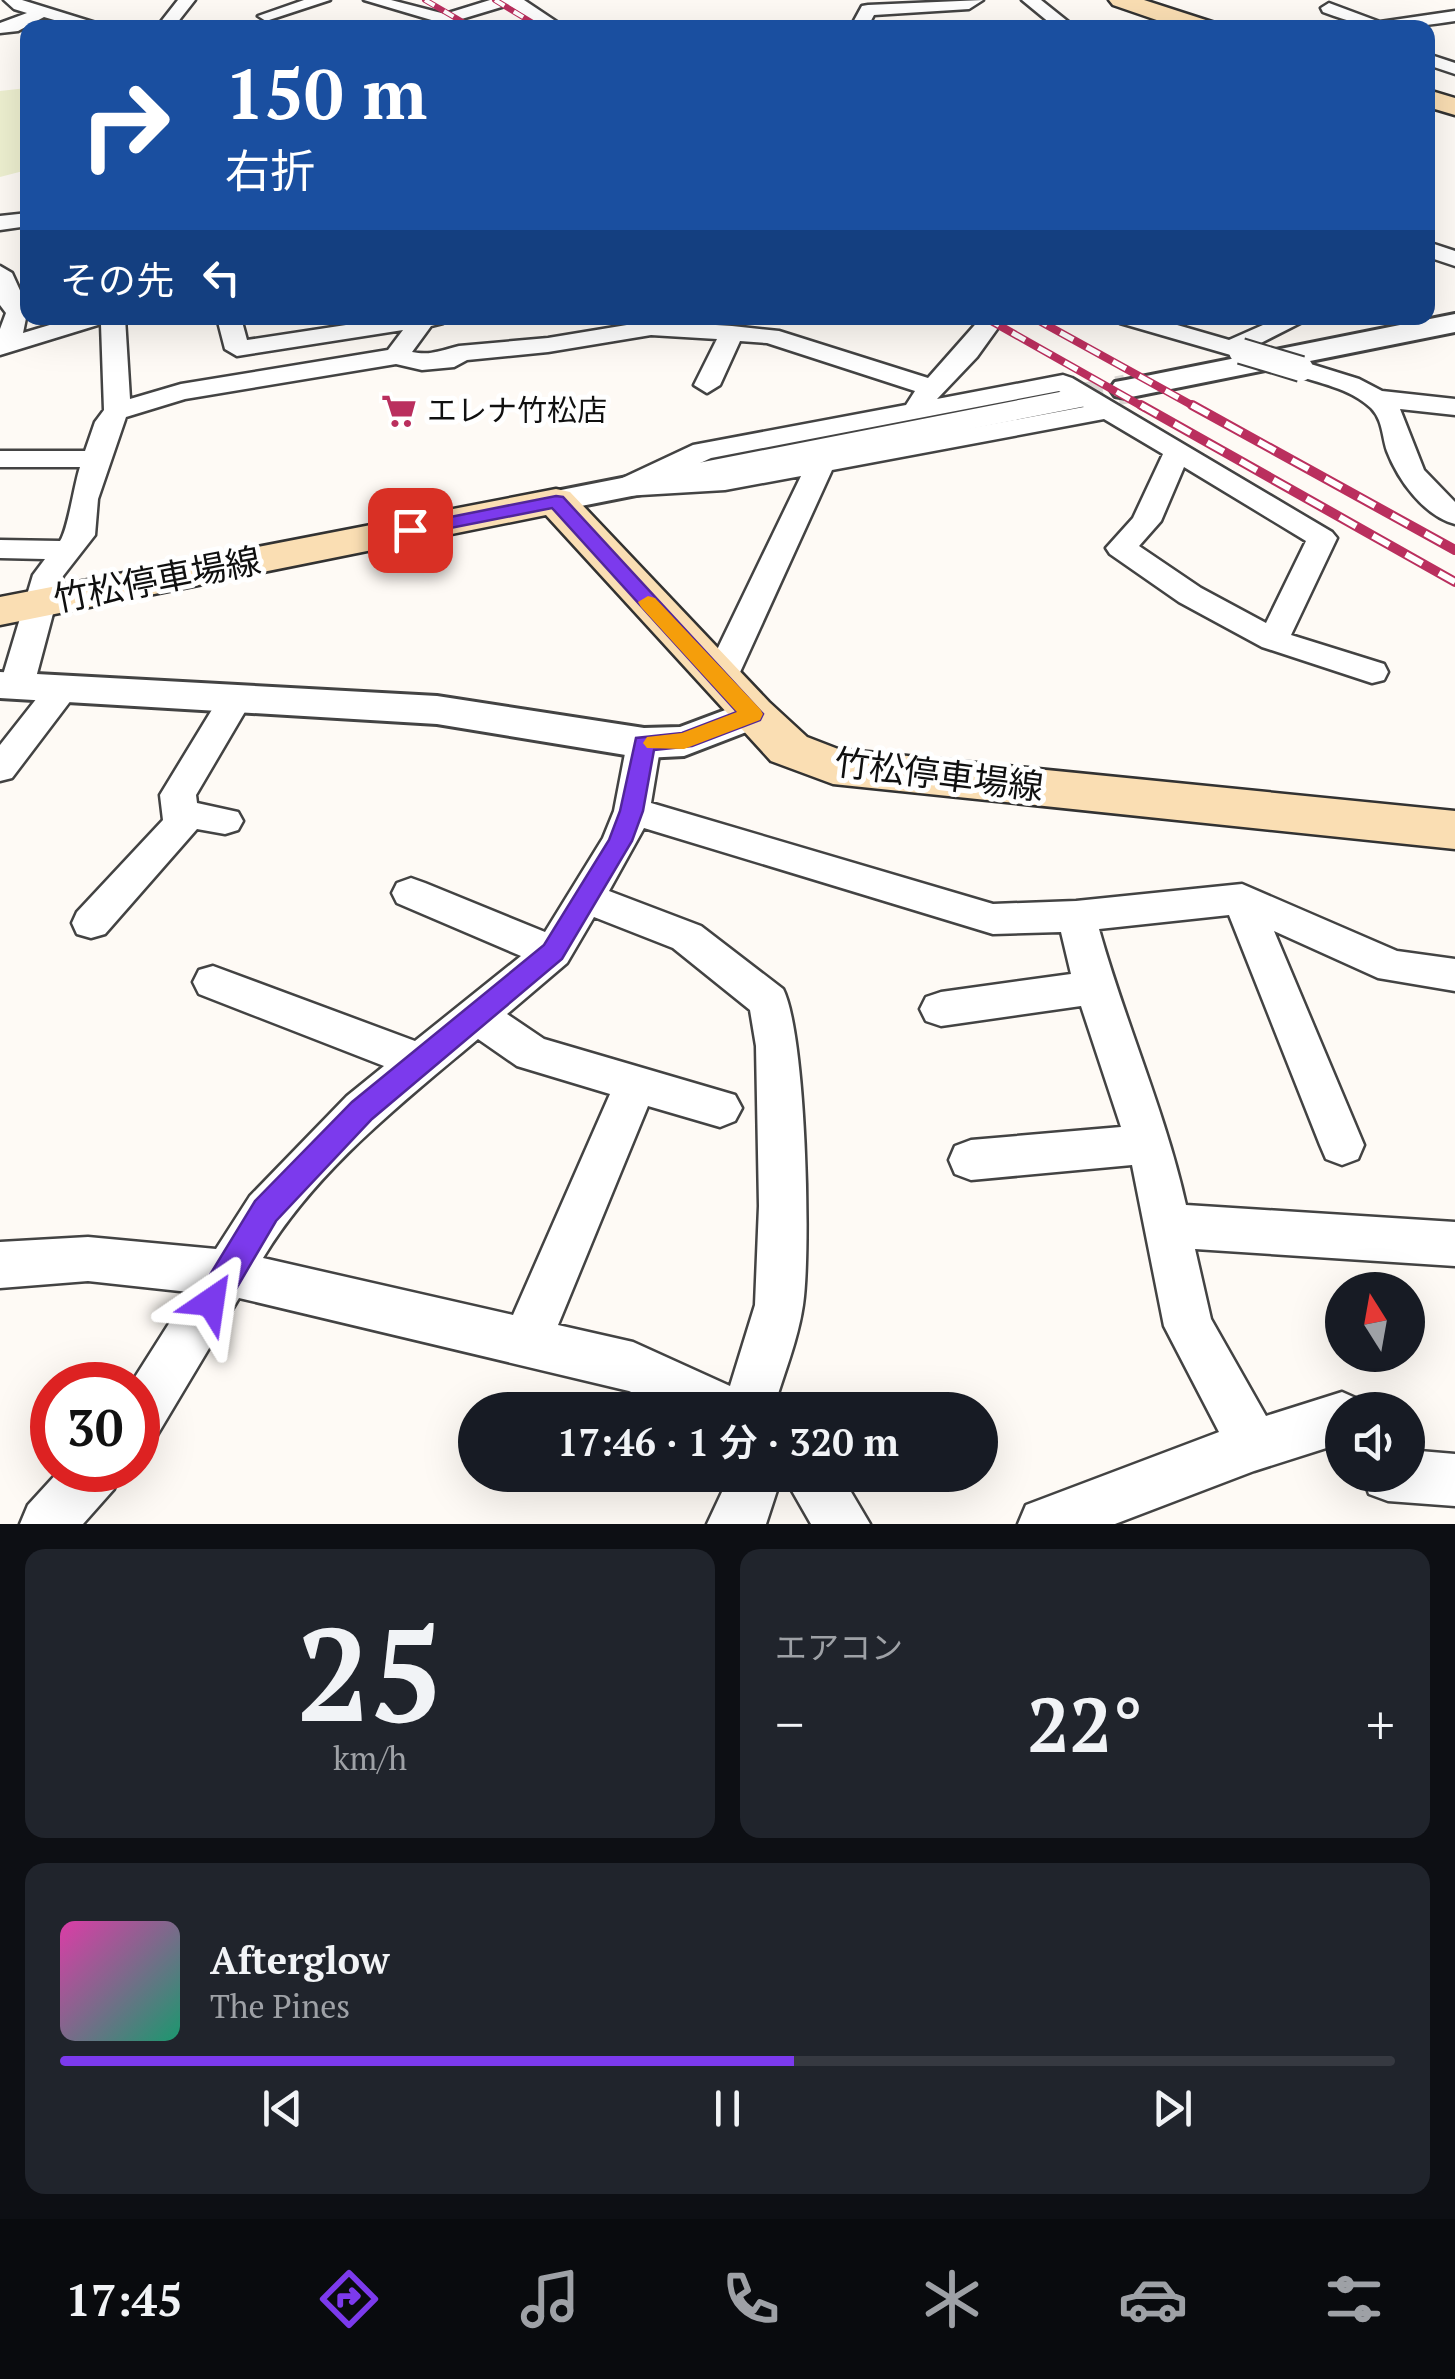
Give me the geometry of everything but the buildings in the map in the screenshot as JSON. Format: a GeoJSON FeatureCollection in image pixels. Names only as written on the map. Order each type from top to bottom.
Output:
{"type":"FeatureCollection","features":[{"type":"Feature","properties":{"kind":"main road"},"geometry":{"type":"LineString","coordinates":[[1120,0],[1181,20]]}},
{"type":"Feature","properties":{"kind":"main road","name":"竹松停車場線"},"geometry":{"type":"LineString","coordinates":[[0,611],[556,501],[736,698],[788,748],[833,766],[1455,830]]}},
{"type":"Feature","properties":{"kind":"street"},"geometry":{"type":"LineString","coordinates":[[12,0],[73,20]]}},
{"type":"Feature","properties":{"kind":"street"},"geometry":{"type":"LineString","coordinates":[[171,20],[187,0]]}},
{"type":"Feature","properties":{"kind":"street"},"geometry":{"type":"LineString","coordinates":[[266,16],[322,0]]}},
{"type":"Feature","properties":{"kind":"street"},"geometry":{"type":"LineString","coordinates":[[448,20],[471,5],[510,0],[544,20]]}},
{"type":"Feature","properties":{"kind":"street"},"geometry":{"type":"LineString","coordinates":[[862,20],[868,10],[969,4],[976,0]]}},
{"type":"Feature","properties":{"kind":"street"},"geometry":{"type":"LineString","coordinates":[[1030,0],[1057,20]]}},
{"type":"Feature","properties":{"kind":"street"},"geometry":{"type":"LineString","coordinates":[[1409,6],[1446,17]]}},
{"type":"Feature","properties":{"kind":"street"},"geometry":{"type":"LineString","coordinates":[[372,8],[399,8],[434,20]]}},
{"type":"Feature","properties":{"kind":"street"},"geometry":{"type":"LineString","coordinates":[[913,8],[924,20]]}},
{"type":"Feature","properties":{"kind":"street"},"geometry":{"type":"LineString","coordinates":[[1330,8],[1359,20]]}},
{"type":"Feature","properties":{"kind":"street"},"geometry":{"type":"LineString","coordinates":[[0,11],[38,11]]}},
{"type":"Feature","properties":{"kind":"street"},"geometry":{"type":"LineString","coordinates":[[24,20],[38,11]]}},
{"type":"Feature","properties":{"kind":"street"},"geometry":{"type":"LineString","coordinates":[[0,274],[9,301],[18,312],[4,347]]}},
{"type":"Feature","properties":{"kind":"street"},"geometry":{"type":"LineString","coordinates":[[624,488],[725,482],[821,464],[1455,323]]}},
{"type":"Feature","properties":{"kind":"street"},"geometry":{"type":"LineString","coordinates":[[4,347],[74,325]]}},
{"type":"Feature","properties":{"kind":"street"},"geometry":{"type":"LineString","coordinates":[[113,325],[116,411]]}},
{"type":"Feature","properties":{"kind":"street"},"geometry":{"type":"LineString","coordinates":[[232,325],[237,349],[231,359],[234,384]]}},
{"type":"Feature","properties":{"kind":"street"},"geometry":{"type":"LineString","coordinates":[[237,349],[361,325]]}},
{"type":"Feature","properties":{"kind":"street"},"geometry":{"type":"LineString","coordinates":[[396,356],[424,325]]}},
{"type":"Feature","properties":{"kind":"street"},"geometry":{"type":"LineString","coordinates":[[912,411],[988,325]]}},
{"type":"Feature","properties":{"kind":"street"},"geometry":{"type":"LineString","coordinates":[[1154,325],[1354,386],[1375,398],[1391,414],[1402,454],[1432,501],[1455,515]]}},
{"type":"Feature","properties":{"kind":"street"},"geometry":{"type":"LineString","coordinates":[[1186,335],[1199,325]]}},
{"type":"Feature","properties":{"kind":"street"},"geometry":{"type":"LineString","coordinates":[[1236,350],[1284,325]]}},
{"type":"Feature","properties":{"kind":"street"},"geometry":{"type":"LineString","coordinates":[[821,464],[736,698],[684,741],[644,743],[437,710],[8,685],[43,602],[48,575],[80,535],[84,499],[108,422],[116,411],[132,404],[396,356],[422,362],[454,359],[459,353],[548,345],[651,328],[732,333],[778,327],[932,388]]}},
{"type":"Feature","properties":{"kind":"street"},"geometry":{"type":"LineString","coordinates":[[707,385],[732,333]]}},
{"type":"Feature","properties":{"kind":"street"},"geometry":{"type":"LineString","coordinates":[[624,488],[703,451],[1063,383],[1117,399],[1178,451],[1322,538],[1273,640]]}},
{"type":"Feature","properties":{"kind":"street"},"geometry":{"type":"LineString","coordinates":[[556,501],[1076,398]]}},
{"type":"Feature","properties":{"kind":"street"},"geometry":{"type":"LineString","coordinates":[[1375,398],[1455,407]]}},
{"type":"Feature","properties":{"kind":"street"},"geometry":{"type":"LineString","coordinates":[[1178,451],[1146,521],[1122,548],[1190,594],[1273,640],[1372,672]]}},
{"type":"Feature","properties":{"kind":"street"},"geometry":{"type":"LineString","coordinates":[[0,459],[98,459]]}},
{"type":"Feature","properties":{"kind":"street"},"geometry":{"type":"LineString","coordinates":[[0,549],[67,550]]}},
{"type":"Feature","properties":{"kind":"street"},"geometry":{"type":"LineString","coordinates":[[0,769],[64,687]]}},
{"type":"Feature","properties":{"kind":"street"},"geometry":{"type":"LineString","coordinates":[[90,923],[182,823],[178,794],[236,698]]}},
{"type":"Feature","properties":{"kind":"street"},"geometry":{"type":"LineString","coordinates":[[160,1383],[266,1211],[362,1110],[553,952],[620,841],[632,811],[644,743]]}},
{"type":"Feature","properties":{"kind":"street"},"geometry":{"type":"LineString","coordinates":[[632,811],[992,919],[1076,916],[1242,899],[1392,967],[1455,976]]}},
{"type":"Feature","properties":{"kind":"street"},"geometry":{"type":"LineString","coordinates":[[180,813],[225,821]]}},
{"type":"Feature","properties":{"kind":"street"},"geometry":{"type":"LineString","coordinates":[[410,894],[553,952]]}},
{"type":"Feature","properties":{"kind":"street"},"geometry":{"type":"LineString","coordinates":[[586,898],[688,936],[769,1001],[777,1046],[782,1206],[779,1305],[753,1392]]}},
{"type":"Feature","properties":{"kind":"street"},"geometry":{"type":"LineString","coordinates":[[1242,899],[1342,1145]]}},
{"type":"Feature","properties":{"kind":"street"},"geometry":{"type":"LineString","coordinates":[[1076,916],[1094,987],[1149,1144],[1170,1226],[1188,1326],[1254,1444]]}},
{"type":"Feature","properties":{"kind":"street"},"geometry":{"type":"LineString","coordinates":[[213,982],[420,1061]]}},
{"type":"Feature","properties":{"kind":"street"},"geometry":{"type":"LineString","coordinates":[[941,1009],[1094,987]]}},
{"type":"Feature","properties":{"kind":"street"},"geometry":{"type":"LineString","coordinates":[[475,1015],[532,1054],[720,1108]]}},
{"type":"Feature","properties":{"kind":"street"},"geometry":{"type":"LineString","coordinates":[[527,1340],[636,1084]]}},
{"type":"Feature","properties":{"kind":"street"},"geometry":{"type":"LineString","coordinates":[[971,1160],[1149,1144]]}},
{"type":"Feature","properties":{"kind":"street"},"geometry":{"type":"LineString","coordinates":[[1170,1226],[1455,1244]]}},
{"type":"Feature","properties":{"kind":"street"},"geometry":{"type":"LineString","coordinates":[[0,1265],[88,1259],[229,1273],[633,1367],[687,1392]]}},
{"type":"Feature","properties":{"kind":"street"},"geometry":{"type":"LineString","coordinates":[[1045,1524],[1254,1444],[1325,1428]]}},
{"type":"Feature","properties":{"kind":"street"},"geometry":{"type":"LineString","coordinates":[[1425,1478],[1455,1480]]}},
{"type":"Feature","properties":{"kind":"street"},"geometry":{"type":"LineString","coordinates":[[48,1524],[76,1492]]}},
{"type":"Feature","properties":{"kind":"street"},"geometry":{"type":"LineString","coordinates":[[734,1524],[744,1513],[751,1492]]}},
{"type":"Feature","properties":{"kind":"street"},"geometry":{"type":"LineString","coordinates":[[820,1492],[843,1524]]}},
{"type":"Feature","properties":{"kind":"green space"},"geometry":{"type":"Polygon","coordinates":[[[20,89],[20,172],[0,177],[0,91],[20,89]]]}},
{"type":"Feature","properties":{"kind":"tunnel"},"geometry":{"type":"LineString","coordinates":[[1075,399],[1126,389]]}},
{"type":"Feature","properties":{"kind":"railway"},"geometry":{"type":"LineString","coordinates":[[425,0],[459,20]]}},
{"type":"Feature","properties":{"kind":"railway"},"geometry":{"type":"LineString","coordinates":[[495,0],[528,20]]}},
{"type":"Feature","properties":{"kind":"railway"},"geometry":{"type":"LineString","coordinates":[[998,325],[1145,408]]}},
{"type":"Feature","properties":{"kind":"railway"},"geometry":{"type":"LineString","coordinates":[[1047,325],[1197,408]]}},
{"type":"Feature","properties":{"kind":"railway"},"geometry":{"type":"LineString","coordinates":[[1141,405],[1455,582]]}},
{"type":"Feature","properties":{"kind":"railway"},"geometry":{"type":"LineString","coordinates":[[1192,405],[1455,550]]}},
{"type":"Feature","properties":{"kind":"slow traffic"},"geometry":{"type":"LineString","coordinates":[[648,602],[752,714],[684,741],[655,743]]}},
{"type":"Feature","properties":{"kind":"place","name":"エレナ竹松店"},"geometry":{"type":"Point","coordinates":[399,411]}},
{"type":"Feature","properties":{"kind":"route"},"geometry":{"type":"LineString","coordinates":[[211,1302],[266,1211],[362,1110],[553,952],[620,841],[632,811],[644,743],[684,741],[752,714],[556,501],[410,530]]}}]}
